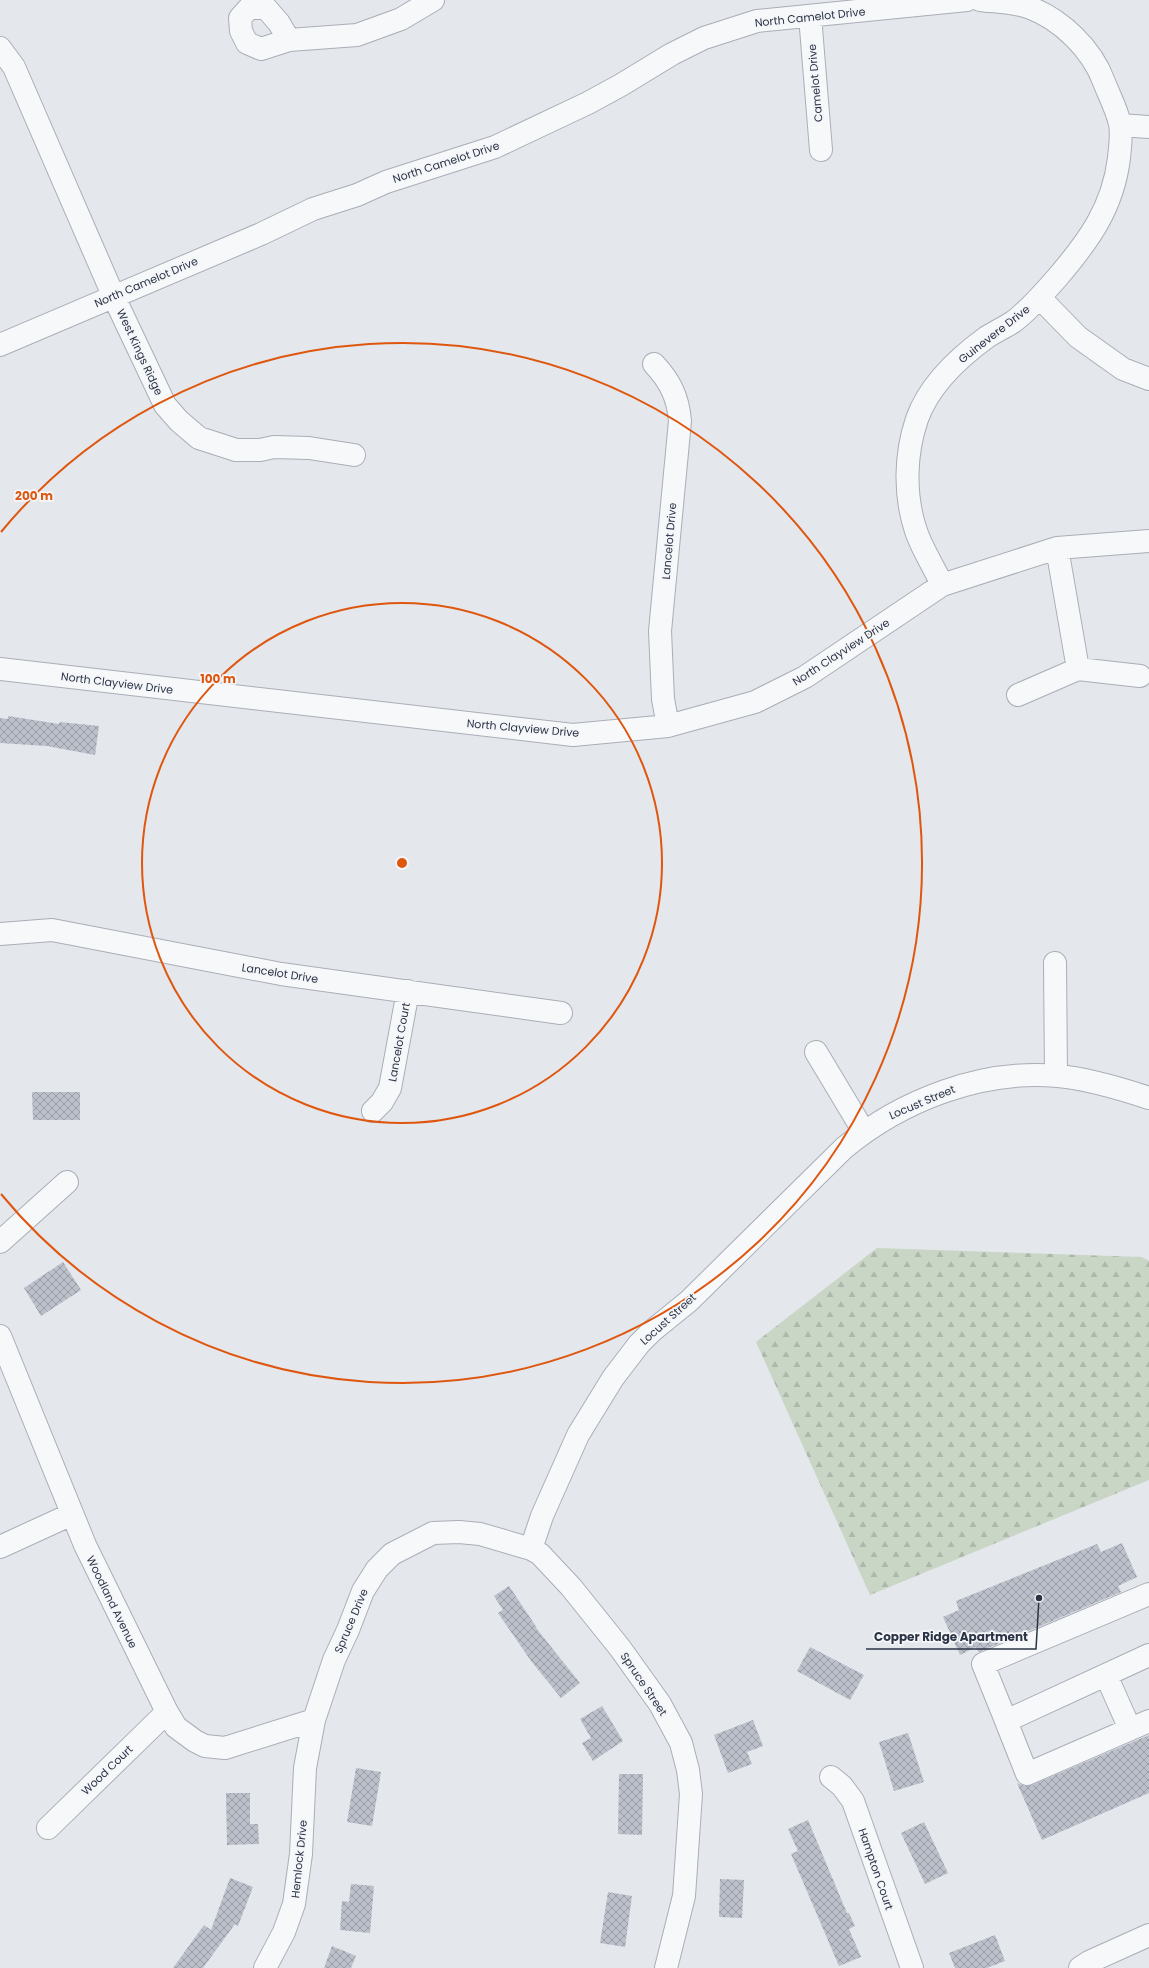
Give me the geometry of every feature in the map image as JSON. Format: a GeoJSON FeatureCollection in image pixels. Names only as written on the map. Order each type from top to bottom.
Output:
{"type":"FeatureCollection","features":[{"type":"Feature","properties":{"kind":"street"},"geometry":{"type":"LineString","coordinates":[[289,40],[356,35],[401,19],[433,0]]}},
{"type":"Feature","properties":{"kind":"street","name":"North Camelot Drive"},"geometry":{"type":"LineString","coordinates":[[0,345],[261,234],[313,209],[357,195],[386,182],[495,147],[588,103],[704,38],[757,22],[967,0]]}},
{"type":"Feature","properties":{"kind":"street"},"geometry":{"type":"LineString","coordinates":[[980,0],[1032,4]]}},
{"type":"Feature","properties":{"kind":"street","name":"Guinevere Drive"},"geometry":{"type":"LineString","coordinates":[[942,585],[916,531],[909,497],[907,471],[910,447],[917,418],[942,376],[968,352],[1014,321],[1040,298],[1078,253],[1097,226],[1111,198],[1118,167],[1120,125],[1101,72],[1088,51],[1061,25],[1032,4]]}},
{"type":"Feature","properties":{"kind":"street","name":"Camelot Drive"},"geometry":{"type":"LineString","coordinates":[[810,16],[821,150]]}},
{"type":"Feature","properties":{"kind":"street","name":"West Kings Ridge"},"geometry":{"type":"LineString","coordinates":[[0,48],[14,67],[113,296],[159,395],[180,421],[199,438],[236,450],[260,450],[274,447],[309,448],[354,455]]}},
{"type":"Feature","properties":{"kind":"street"},"geometry":{"type":"LineString","coordinates":[[1120,125],[1149,126]]}},
{"type":"Feature","properties":{"kind":"street"},"geometry":{"type":"LineString","coordinates":[[1040,298],[1073,333],[1123,369],[1149,379]]}},
{"type":"Feature","properties":{"kind":"street","name":"Lancelot Drive"},"geometry":{"type":"LineString","coordinates":[[654,364],[670,384],[679,408],[680,421],[660,631],[664,699],[668,726]]}},
{"type":"Feature","properties":{"kind":"street","name":"North Clayview Drive"},"geometry":{"type":"LineString","coordinates":[[0,669],[574,735],[668,726],[755,702],[805,678],[942,585],[1058,548],[1149,541]]}},
{"type":"Feature","properties":{"kind":"street"},"geometry":{"type":"LineString","coordinates":[[1058,548],[1078,669]]}},
{"type":"Feature","properties":{"kind":"street"},"geometry":{"type":"LineString","coordinates":[[1018,695],[1078,669],[1140,676]]}},
{"type":"Feature","properties":{"kind":"street","name":"Lancelot Drive"},"geometry":{"type":"LineString","coordinates":[[0,934],[52,930],[281,974],[561,1013]]}},
{"type":"Feature","properties":{"kind":"street"},"geometry":{"type":"LineString","coordinates":[[1055,963],[1056,1076]]}},
{"type":"Feature","properties":{"kind":"street","name":"Lancelot Court"},"geometry":{"type":"LineString","coordinates":[[373,1112],[382,1102],[390,1088],[408,991]]}},
{"type":"Feature","properties":{"kind":"street"},"geometry":{"type":"LineString","coordinates":[[816,1052],[864,1132]]}},
{"type":"Feature","properties":{"kind":"street","name":"Locust Street"},"geometry":{"type":"LineString","coordinates":[[531,1549],[542,1516],[578,1435],[613,1378],[639,1344],[688,1301],[844,1148],[864,1132],[881,1120],[936,1094],[963,1085],[1003,1077],[1056,1076],[1117,1087],[1149,1098]]}},
{"type":"Feature","properties":{"kind":"street"},"geometry":{"type":"LineString","coordinates":[[0,1242],[67,1182]]}},
{"type":"Feature","properties":{"kind":"street","name":"Woodland Avenue"},"geometry":{"type":"LineString","coordinates":[[0,1336],[94,1565],[167,1712],[176,1727],[195,1741],[205,1746],[225,1748],[314,1720]]}},
{"type":"Feature","properties":{"kind":"street"},"geometry":{"type":"LineString","coordinates":[[0,1547],[72,1514]]}},
{"type":"Feature","properties":{"kind":"street","name":"Spruce Drive"},"geometry":{"type":"LineString","coordinates":[[314,1720],[334,1660],[348,1630],[363,1591],[377,1569],[392,1554],[433,1533],[459,1532],[480,1534],[531,1549]]}},
{"type":"Feature","properties":{"kind":"street","name":"Spruce Street"},"geometry":{"type":"LineString","coordinates":[[531,1549],[540,1554],[570,1587],[620,1648],[660,1704],[680,1743],[688,1770],[691,1802],[684,1896],[666,1968]]}},
{"type":"Feature","properties":{"kind":"street"},"geometry":{"type":"LineString","coordinates":[[1106,1675],[1140,1725],[1027,1774],[983,1664],[1149,1594]]}},
{"type":"Feature","properties":{"kind":"street"},"geometry":{"type":"LineString","coordinates":[[1006,1720],[1149,1655]]}},
{"type":"Feature","properties":{"kind":"street","name":"Wood Court"},"geometry":{"type":"LineString","coordinates":[[48,1828],[167,1712]]}},
{"type":"Feature","properties":{"kind":"street","name":"Hemlock Drive"},"geometry":{"type":"LineString","coordinates":[[265,1968],[284,1932],[294,1904],[303,1838],[305,1768],[314,1720]]}},
{"type":"Feature","properties":{"kind":"street","name":"Hampton Court"},"geometry":{"type":"LineString","coordinates":[[831,1777],[842,1786],[852,1801],[912,1968]]}},
{"type":"Feature","properties":{"kind":"street"},"geometry":{"type":"LineString","coordinates":[[1087,1966],[1149,1935]]}},
{"type":"Feature","properties":{"kind":"green space"},"geometry":{"type":"Polygon","coordinates":[[[877,1248],[1142,1257],[1149,1261],[1149,1480],[870,1595],[756,1342],[877,1248]]]}},
{"type":"Feature","properties":{"kind":"building"},"geometry":{"type":"Polygon","coordinates":[[[8,716],[59,724],[60,722],[99,726],[95,755],[47,746],[0,743],[0,718],[8,719],[8,716]]]}},
{"type":"Feature","properties":{"kind":"building"},"geometry":{"type":"Polygon","coordinates":[[[32,1092],[80,1092],[80,1120],[33,1120],[32,1092]]]}},
{"type":"Feature","properties":{"kind":"building"},"geometry":{"type":"Polygon","coordinates":[[[63,1262],[81,1290],[41,1316],[24,1288],[63,1262]]]}},
{"type":"Feature","properties":{"kind":"building"},"geometry":{"type":"Polygon","coordinates":[[[1122,1543],[1137,1577],[1118,1586],[1121,1592],[979,1652],[976,1647],[960,1655],[943,1617],[959,1610],[956,1601],[1097,1544],[1101,1552],[1122,1543]]]}},
{"type":"Feature","properties":{"kind":"building"},"geometry":{"type":"Polygon","coordinates":[[[509,1586],[536,1628],[580,1683],[561,1698],[531,1661],[498,1613],[503,1610],[494,1596],[509,1586]]]}},
{"type":"Feature","properties":{"kind":"building"},"geometry":{"type":"Polygon","coordinates":[[[810,1647],[864,1675],[850,1700],[797,1671],[810,1647]]]}},
{"type":"Feature","properties":{"kind":"building"},"geometry":{"type":"Polygon","coordinates":[[[602,1706],[623,1741],[593,1761],[582,1743],[591,1738],[580,1719],[602,1706]]]}},
{"type":"Feature","properties":{"kind":"building"},"geometry":{"type":"Polygon","coordinates":[[[753,1720],[763,1746],[747,1752],[752,1764],[728,1773],[714,1735],[753,1720]]]}},
{"type":"Feature","properties":{"kind":"building"},"geometry":{"type":"Polygon","coordinates":[[[908,1733],[924,1782],[894,1791],[879,1742],[908,1733]]]}},
{"type":"Feature","properties":{"kind":"building"},"geometry":{"type":"Polygon","coordinates":[[[1149,1735],[1149,1793],[1042,1840],[1017,1783],[1025,1786],[1032,1785],[1149,1735]]]}},
{"type":"Feature","properties":{"kind":"building"},"geometry":{"type":"Polygon","coordinates":[[[356,1768],[381,1772],[372,1826],[347,1822],[356,1768]]]}},
{"type":"Feature","properties":{"kind":"building"},"geometry":{"type":"Polygon","coordinates":[[[619,1774],[643,1774],[642,1835],[618,1834],[619,1774]]]}},
{"type":"Feature","properties":{"kind":"building"},"geometry":{"type":"Polygon","coordinates":[[[226,1793],[250,1793],[250,1824],[258,1824],[259,1844],[227,1845],[226,1793]]]}},
{"type":"Feature","properties":{"kind":"building"},"geometry":{"type":"Polygon","coordinates":[[[808,1820],[847,1913],[849,1913],[855,1926],[849,1929],[861,1957],[839,1966],[791,1854],[798,1851],[788,1829],[808,1820]]]}},
{"type":"Feature","properties":{"kind":"building"},"geometry":{"type":"Polygon","coordinates":[[[924,1822],[948,1873],[925,1884],[901,1833],[924,1822]]]}},
{"type":"Feature","properties":{"kind":"building"},"geometry":{"type":"Polygon","coordinates":[[[230,1878],[253,1887],[238,1926],[235,1924],[203,1968],[173,1968],[204,1925],[211,1930],[230,1878]]]}},
{"type":"Feature","properties":{"kind":"building"},"geometry":{"type":"Polygon","coordinates":[[[720,1879],[744,1880],[742,1918],[719,1917],[720,1879]]]}},
{"type":"Feature","properties":{"kind":"building"},"geometry":{"type":"Polygon","coordinates":[[[351,1884],[374,1886],[370,1933],[340,1930],[342,1901],[349,1902],[351,1884]]]}},
{"type":"Feature","properties":{"kind":"building"},"geometry":{"type":"Polygon","coordinates":[[[608,1892],[632,1896],[625,1947],[600,1943],[608,1892]]]}},
{"type":"Feature","properties":{"kind":"building"},"geometry":{"type":"Polygon","coordinates":[[[995,1935],[1005,1961],[987,1968],[955,1968],[949,1953],[995,1935]]]}},
{"type":"Feature","properties":{"kind":"building"},"geometry":{"type":"Polygon","coordinates":[[[332,1946],[356,1956],[351,1968],[324,1968],[332,1946]]]}},
{"type":"Feature","properties":{"kind":"place","name":"Copper Ridge Apartment"},"geometry":{"type":"Point","coordinates":[1039,1598]}}]}
